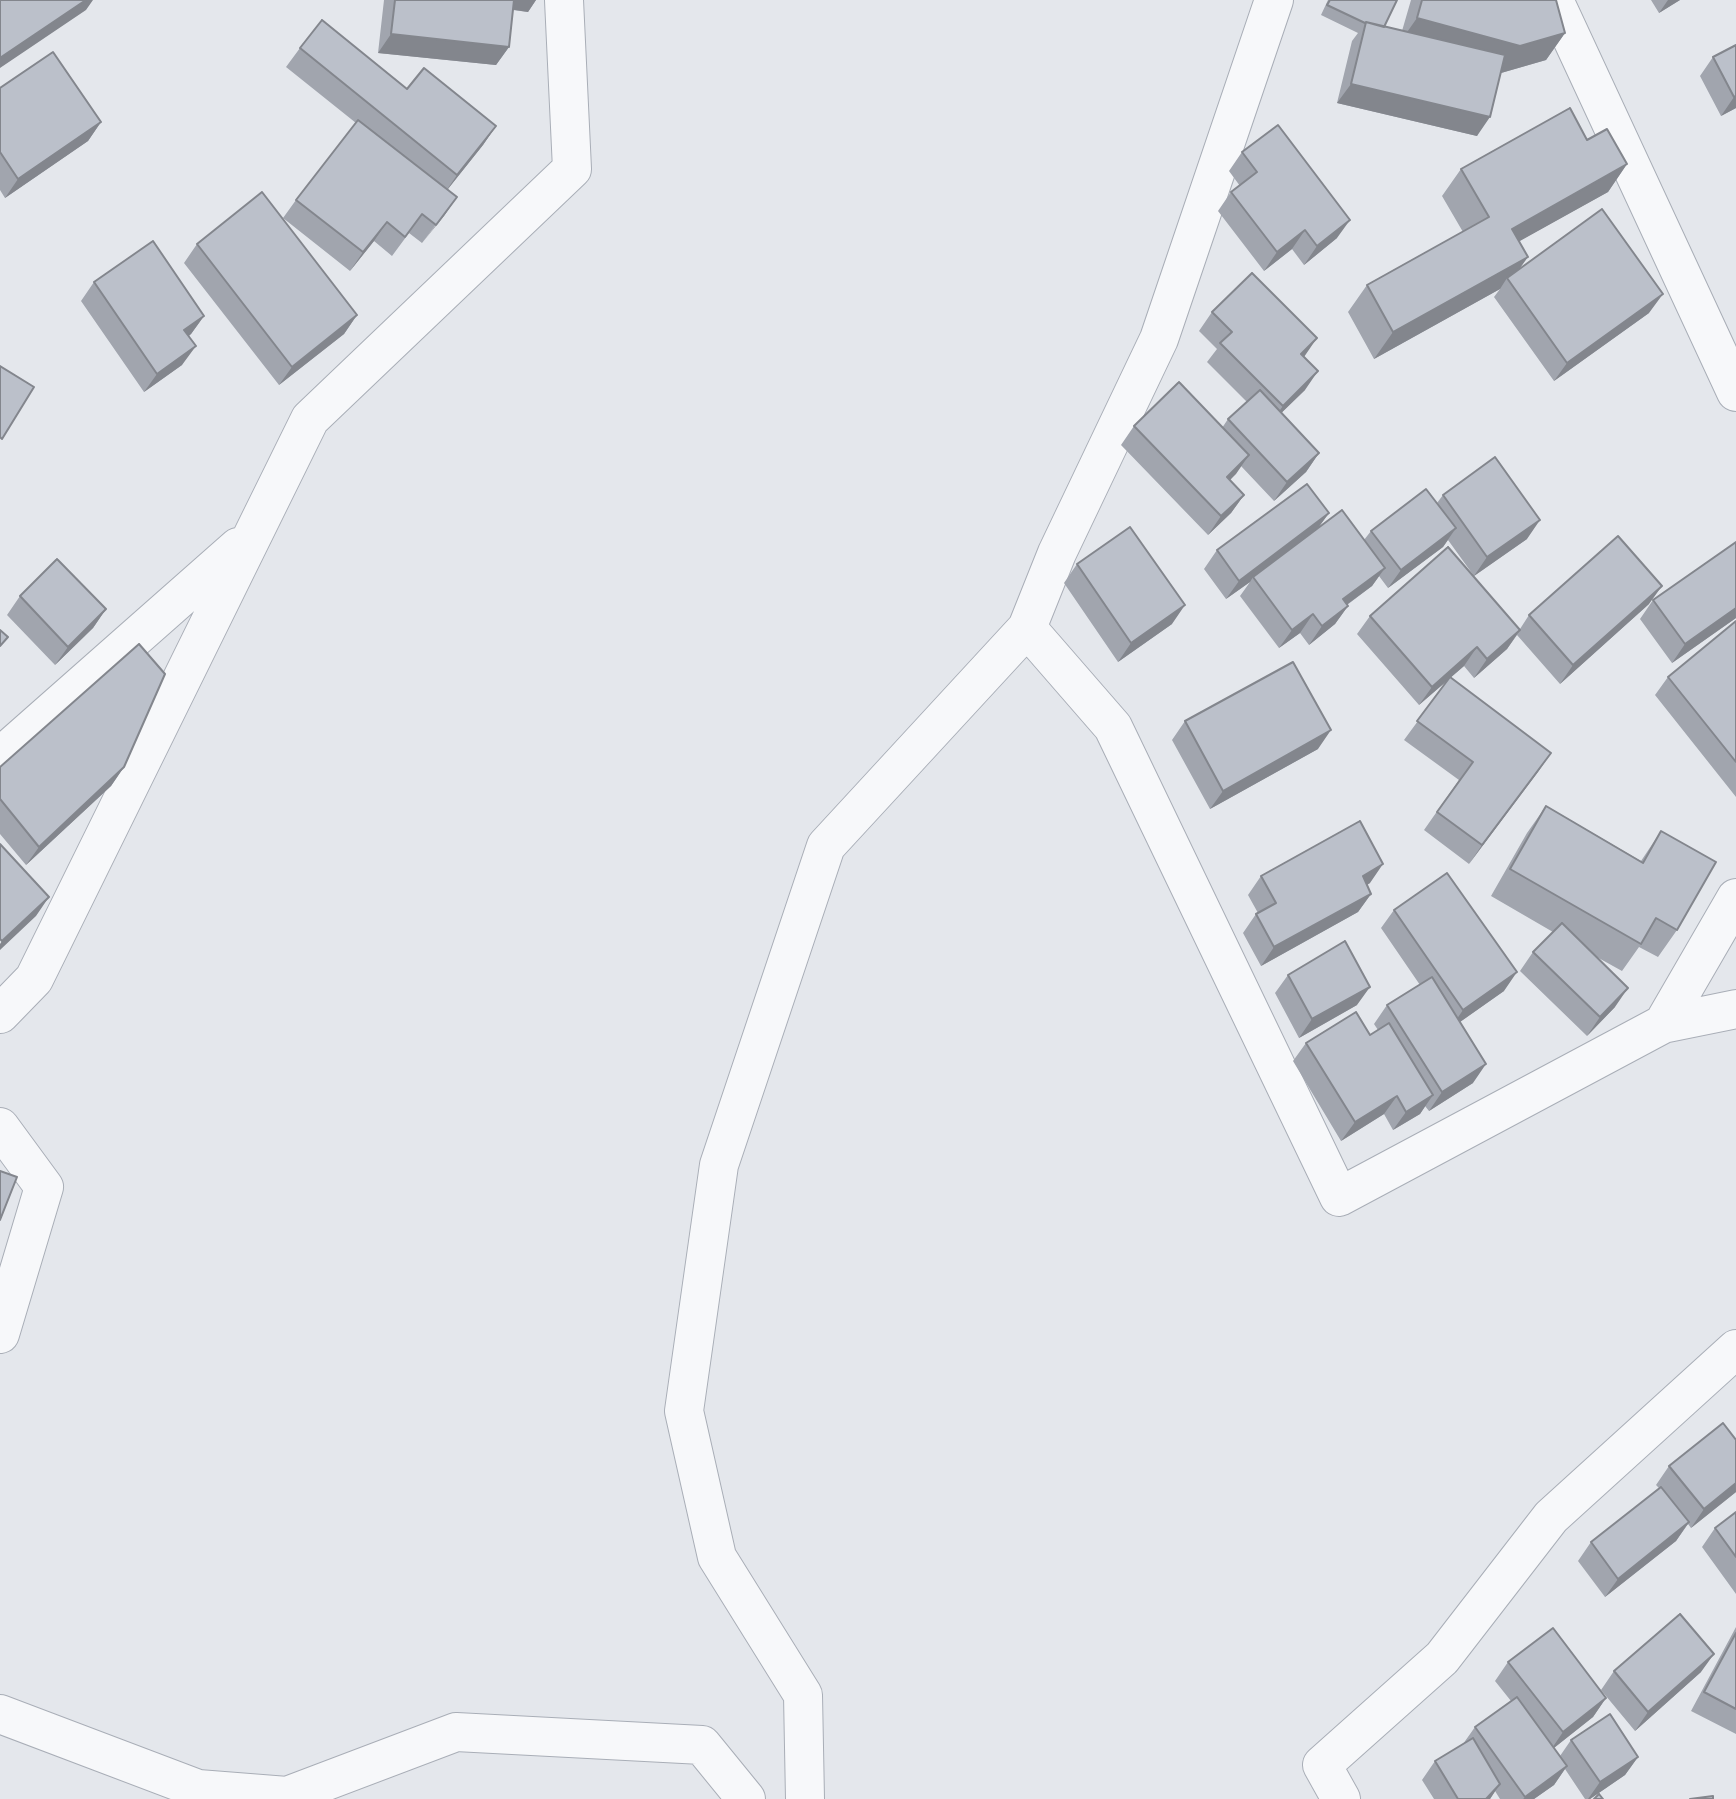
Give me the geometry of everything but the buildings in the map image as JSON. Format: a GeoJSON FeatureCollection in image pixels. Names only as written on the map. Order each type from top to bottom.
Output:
{"type":"FeatureCollection","features":[{"type":"Feature","properties":{"kind":"street"},"geometry":{"type":"LineString","coordinates":[[0,1014],[34,979],[310,419],[572,169],[564,0]]}},
{"type":"Feature","properties":{"kind":"street"},"geometry":{"type":"LineString","coordinates":[[805,1799],[803,1695],[717,1557],[684,1411],[719,1165],[826,846],[1027,628],[1057,553],[1159,340],[1273,0]]}},
{"type":"Feature","properties":{"kind":"street"},"geometry":{"type":"LineString","coordinates":[[1553,0],[1736,392]]}},
{"type":"Feature","properties":{"kind":"street"},"geometry":{"type":"LineString","coordinates":[[0,757],[253,534]]}},
{"type":"Feature","properties":{"kind":"street"},"geometry":{"type":"LineString","coordinates":[[1027,628],[1113,727],[1339,1197],[1662,1024],[1736,1009]]}},
{"type":"Feature","properties":{"kind":"street"},"geometry":{"type":"LineString","coordinates":[[1662,1024],[1736,898]]}},
{"type":"Feature","properties":{"kind":"street"},"geometry":{"type":"LineString","coordinates":[[0,1127],[44,1187],[0,1334]]}},
{"type":"Feature","properties":{"kind":"street"},"geometry":{"type":"LineString","coordinates":[[1341,1799],[1322,1765],[1442,1658],[1551,1517],[1736,1349]]}},
{"type":"Feature","properties":{"kind":"street"},"geometry":{"type":"LineString","coordinates":[[0,1714],[198,1789],[287,1796],[456,1732],[702,1745],[746,1799]]}}]}
